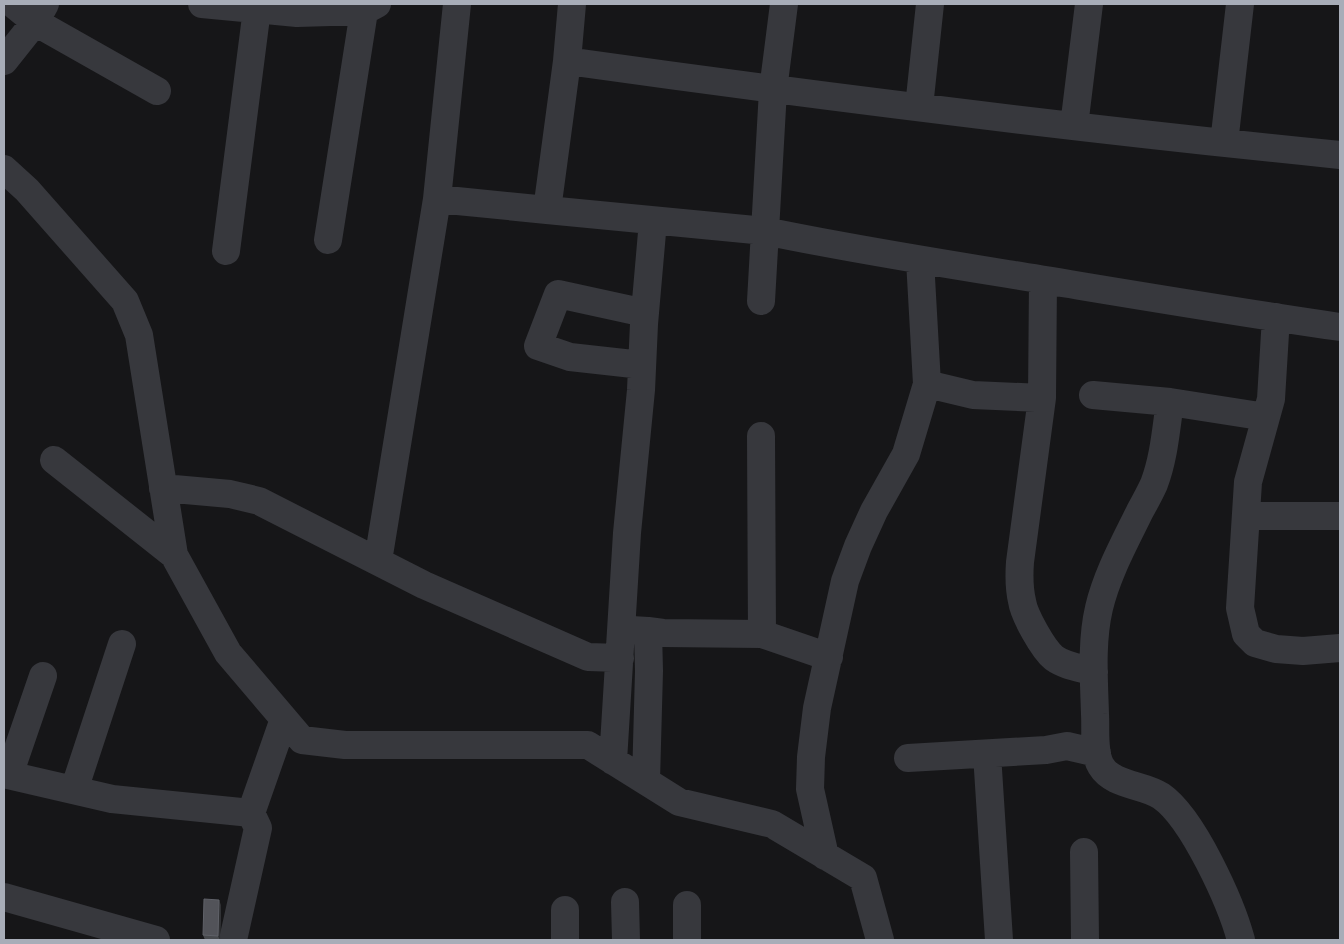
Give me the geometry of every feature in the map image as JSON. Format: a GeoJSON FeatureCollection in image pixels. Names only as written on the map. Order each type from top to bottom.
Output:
{"type":"FeatureCollection","features":[{"type":"Feature","properties":{"kind":"street"},"geometry":{"type":"LineString","coordinates":[[13,4],[40,13],[157,91]]}},
{"type":"Feature","properties":{"kind":"street"},"geometry":{"type":"LineString","coordinates":[[202,4],[257,9],[370,7],[328,240]]}},
{"type":"Feature","properties":{"kind":"street"},"geometry":{"type":"LineString","coordinates":[[378,561],[437,199],[457,4]]}},
{"type":"Feature","properties":{"kind":"street"},"geometry":{"type":"LineString","coordinates":[[547,210],[567,61],[572,4]]}},
{"type":"Feature","properties":{"kind":"street"},"geometry":{"type":"LineString","coordinates":[[761,301],[773,90],[784,4]]}},
{"type":"Feature","properties":{"kind":"street"},"geometry":{"type":"LineString","coordinates":[[919,108],[930,4]]}},
{"type":"Feature","properties":{"kind":"street"},"geometry":{"type":"LineString","coordinates":[[1074,126],[1089,4]]}},
{"type":"Feature","properties":{"kind":"street"},"geometry":{"type":"LineString","coordinates":[[1224,144],[1240,4]]}},
{"type":"Feature","properties":{"kind":"street"},"geometry":{"type":"LineString","coordinates":[[226,251],[257,9]]}},
{"type":"Feature","properties":{"kind":"street"},"geometry":{"type":"LineString","coordinates":[[4,61],[40,13]]}},
{"type":"Feature","properties":{"kind":"street"},"geometry":{"type":"LineString","coordinates":[[567,61],[919,108],[1224,144],[1340,155]]}},
{"type":"Feature","properties":{"kind":"street"},"geometry":{"type":"LineString","coordinates":[[4,169],[27,190],[126,301],[139,335],[174,555],[228,653],[302,740],[345,745],[588,745],[679,802],[772,824],[863,878],[880,940]]}},
{"type":"Feature","properties":{"kind":"street"},"geometry":{"type":"LineString","coordinates":[[437,199],[766,231],[920,260],[1340,327]]}},
{"type":"Feature","properties":{"kind":"street"},"geometry":{"type":"LineString","coordinates":[[646,781],[649,671],[635,630],[627,533],[653,220]]}},
{"type":"Feature","properties":{"kind":"street"},"geometry":{"type":"LineString","coordinates":[[825,856],[810,789],[811,757],[817,708],[845,581],[874,511],[906,454],[927,384],[920,260]]}},
{"type":"Feature","properties":{"kind":"street"},"geometry":{"type":"LineString","coordinates":[[1043,280],[1042,398],[1020,562],[1019,583],[1022,603],[1040,641],[1052,657],[1063,663],[1094,672]]}},
{"type":"Feature","properties":{"kind":"street"},"geometry":{"type":"LineString","coordinates":[[642,365],[570,357],[538,346],[558,294],[645,312]]}},
{"type":"Feature","properties":{"kind":"street"},"geometry":{"type":"LineString","coordinates":[[1276,318],[1272,385],[1266,417],[1248,482],[1240,608],[1246,634],[1255,643],[1276,649],[1303,651],[1340,648]]}},
{"type":"Feature","properties":{"kind":"street"},"geometry":{"type":"LineString","coordinates":[[927,384],[973,394],[1042,398]]}},
{"type":"Feature","properties":{"kind":"street"},"geometry":{"type":"LineString","coordinates":[[1093,395],[1170,402],[1266,417]]}},
{"type":"Feature","properties":{"kind":"street"},"geometry":{"type":"LineString","coordinates":[[1170,402],[1161,460],[1154,484],[1112,568],[1099,608],[1094,672],[1097,752],[1101,766],[1110,777],[1159,795],[1170,804],[1188,825],[1209,862],[1237,925],[1241,940]]}},
{"type":"Feature","properties":{"kind":"street"},"geometry":{"type":"LineString","coordinates":[[761,436],[762,634]]}},
{"type":"Feature","properties":{"kind":"street"},"geometry":{"type":"LineString","coordinates":[[54,460],[174,555]]}},
{"type":"Feature","properties":{"kind":"street"},"geometry":{"type":"LineString","coordinates":[[163,488],[230,494],[259,501],[424,585],[588,658],[620,658]]}},
{"type":"Feature","properties":{"kind":"street"},"geometry":{"type":"LineString","coordinates":[[1246,516],[1340,516]]}},
{"type":"Feature","properties":{"kind":"street"},"geometry":{"type":"LineString","coordinates":[[635,630],[664,633],[762,634],[829,658]]}},
{"type":"Feature","properties":{"kind":"street"},"geometry":{"type":"LineString","coordinates":[[613,761],[620,658],[635,630]]}},
{"type":"Feature","properties":{"kind":"street"},"geometry":{"type":"LineString","coordinates":[[74,790],[122,644]]}},
{"type":"Feature","properties":{"kind":"street"},"geometry":{"type":"LineString","coordinates":[[43,676],[6,775],[112,798],[251,814]]}},
{"type":"Feature","properties":{"kind":"street"},"geometry":{"type":"LineString","coordinates":[[233,940],[258,828],[251,814],[284,719]]}},
{"type":"Feature","properties":{"kind":"street"},"geometry":{"type":"LineString","coordinates":[[908,758],[1046,750],[1067,746],[1097,752]]}},
{"type":"Feature","properties":{"kind":"street"},"geometry":{"type":"LineString","coordinates":[[987,754],[999,940]]}},
{"type":"Feature","properties":{"kind":"street"},"geometry":{"type":"LineString","coordinates":[[1084,852],[1085,940]]}},
{"type":"Feature","properties":{"kind":"street"},"geometry":{"type":"LineString","coordinates":[[4,897],[160,940]]}},
{"type":"Feature","properties":{"kind":"street"},"geometry":{"type":"LineString","coordinates":[[625,902],[626,940]]}},
{"type":"Feature","properties":{"kind":"street"},"geometry":{"type":"LineString","coordinates":[[687,905],[687,940]]}},
{"type":"Feature","properties":{"kind":"street"},"geometry":{"type":"LineString","coordinates":[[565,910],[565,940]]}},
{"type":"Feature","properties":{"kind":"building"},"geometry":{"type":"Polygon","coordinates":[[[204,899],[219,900],[218,936],[203,935],[204,899]]]}}]}
